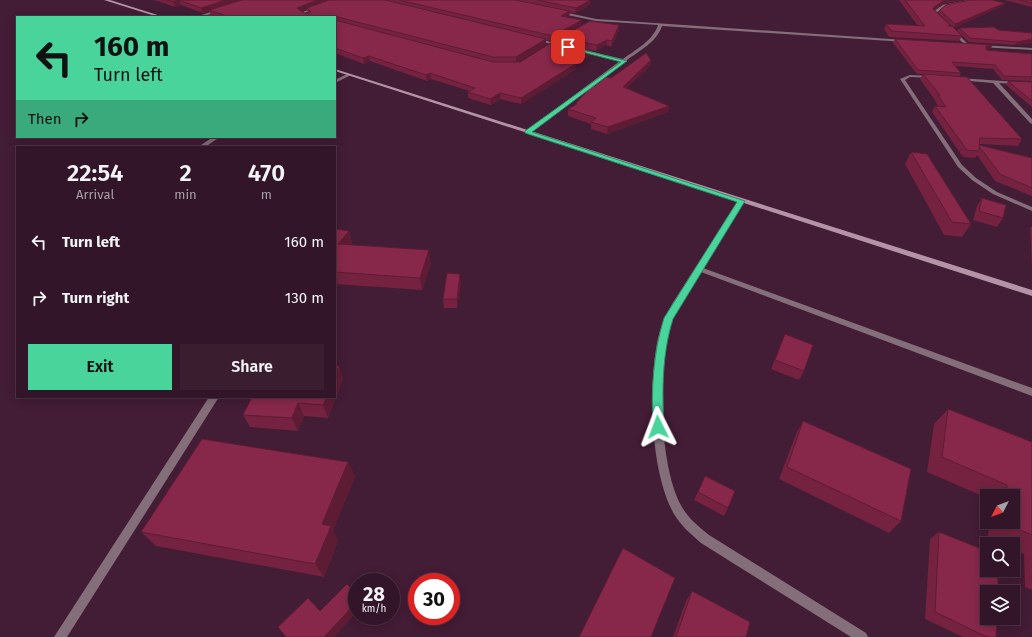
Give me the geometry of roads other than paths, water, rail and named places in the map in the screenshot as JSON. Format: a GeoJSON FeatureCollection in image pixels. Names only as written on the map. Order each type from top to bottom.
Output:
{"type":"FeatureCollection","features":[{"type":"Feature","properties":{"kind":"street"},"geometry":{"type":"LineString","coordinates":[[106,0],[159,16]]}},
{"type":"Feature","properties":{"kind":"street"},"geometry":{"type":"LineString","coordinates":[[307,16],[302,14],[336,0]]}},
{"type":"Feature","properties":{"kind":"street"},"geometry":{"type":"LineString","coordinates":[[945,24],[934,13],[936,10],[943,6],[973,0]]}},
{"type":"Feature","properties":{"kind":"street"},"geometry":{"type":"LineString","coordinates":[[200,16],[224,8]]}},
{"type":"Feature","properties":{"kind":"street"},"geometry":{"type":"LineString","coordinates":[[552,11],[596,20],[913,42]]}},
{"type":"Feature","properties":{"kind":"street"},"geometry":{"type":"LineString","coordinates":[[589,24],[596,20]]}},
{"type":"Feature","properties":{"kind":"street"},"geometry":{"type":"LineString","coordinates":[[528,132],[625,61],[654,37],[660,25]]}},
{"type":"Feature","properties":{"kind":"street"},"geometry":{"type":"LineString","coordinates":[[951,29],[968,46]]}},
{"type":"Feature","properties":{"kind":"street"},"geometry":{"type":"LineString","coordinates":[[531,38],[568,47]]}},
{"type":"Feature","properties":{"kind":"street"},"geometry":{"type":"LineString","coordinates":[[549,47],[561,40]]}},
{"type":"Feature","properties":{"kind":"street"},"geometry":{"type":"LineString","coordinates":[[960,45],[1032,50]]}},
{"type":"Feature","properties":{"kind":"street"},"geometry":{"type":"LineString","coordinates":[[576,49],[625,61]]}},
{"type":"Feature","properties":{"kind":"street"},"geometry":{"type":"LineString","coordinates":[[336,70],[1032,293]]}},
{"type":"Feature","properties":{"kind":"street"},"geometry":{"type":"LineString","coordinates":[[336,82],[349,75]]}},
{"type":"Feature","properties":{"kind":"street"},"geometry":{"type":"LineString","coordinates":[[941,78],[910,76],[902,79],[960,166],[974,179],[995,194],[1032,209]]}},
{"type":"Feature","properties":{"kind":"street"},"geometry":{"type":"LineString","coordinates":[[956,79],[1032,84]]}},
{"type":"Feature","properties":{"kind":"street"},"geometry":{"type":"LineString","coordinates":[[994,81],[1032,122]]}},
{"type":"Feature","properties":{"kind":"street"},"geometry":{"type":"LineString","coordinates":[[203,146],[215,138]]}},
{"type":"Feature","properties":{"kind":"street"},"geometry":{"type":"LineString","coordinates":[[741,201],[668,318],[664,334],[657,398],[659,442],[675,506],[693,530],[705,539],[862,637]]}},
{"type":"Feature","properties":{"kind":"street"},"geometry":{"type":"LineString","coordinates":[[699,269],[1032,392]]}},
{"type":"Feature","properties":{"kind":"street"},"geometry":{"type":"LineString","coordinates":[[60,637],[213,398]]}}]}
